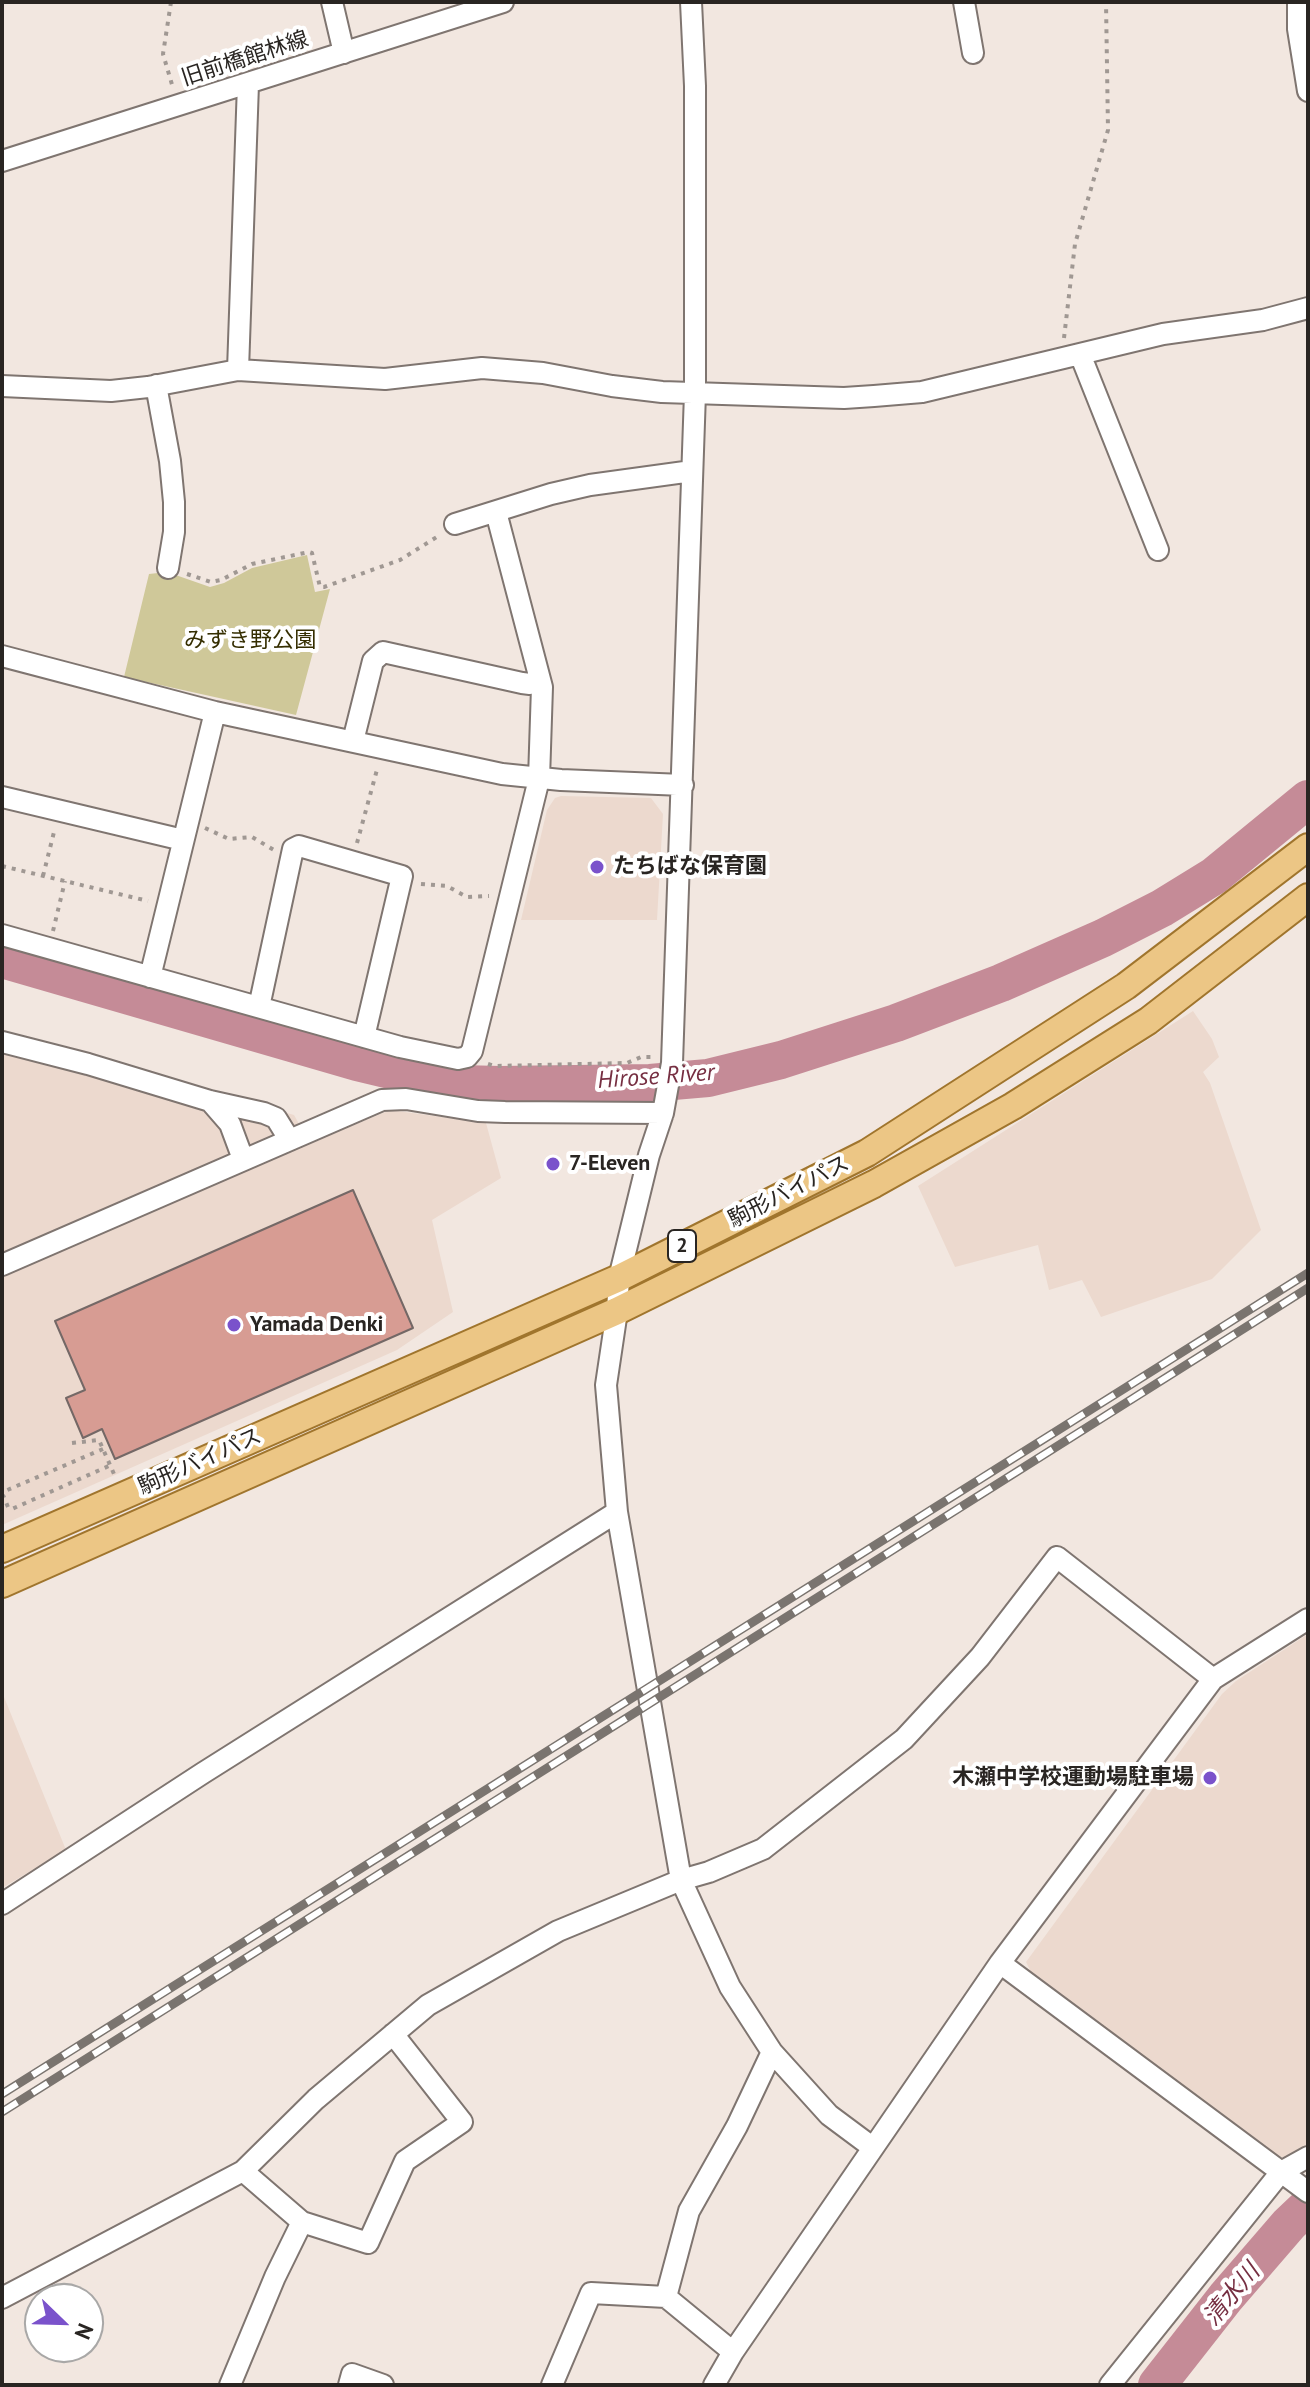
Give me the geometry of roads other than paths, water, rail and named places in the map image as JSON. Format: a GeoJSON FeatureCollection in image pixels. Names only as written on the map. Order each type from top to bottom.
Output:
{"type":"FeatureCollection","features":[{"type":"Feature","properties":{"kind":"main road","name":"駒形バイパス"},"geometry":{"type":"LineString","coordinates":[[2,1549],[619,1278],[867,1153],[1126,986],[1308,847]]}},
{"type":"Feature","properties":{"kind":"main road","name":"駒形バイパス"},"geometry":{"type":"LineString","coordinates":[[2,1584],[617,1311],[874,1184],[1013,1106],[1148,1021],[1308,897]]}},
{"type":"Feature","properties":{"kind":"street"},"geometry":{"type":"LineString","coordinates":[[332,2],[344,53]]}},
{"type":"Feature","properties":{"kind":"street","name":"旧前橋館林線"},"geometry":{"type":"LineString","coordinates":[[2,161],[503,2]]}},
{"type":"Feature","properties":{"kind":"street"},"geometry":{"type":"LineString","coordinates":[[691,2],[695,86],[695,393],[672,1059],[619,1278],[606,1385],[617,1512],[681,1880],[730,1987],[772,2052],[829,2115],[872,2147]]}},
{"type":"Feature","properties":{"kind":"street"},"geometry":{"type":"LineString","coordinates":[[964,2],[973,53]]}},
{"type":"Feature","properties":{"kind":"street"},"geometry":{"type":"LineString","coordinates":[[1298,2],[1298,29],[1308,91]]}},
{"type":"Feature","properties":{"kind":"street"},"geometry":{"type":"LineString","coordinates":[[238,370],[248,84]]}},
{"type":"Feature","properties":{"kind":"street"},"geometry":{"type":"LineString","coordinates":[[2,386],[111,391],[238,370],[385,379],[482,368],[543,373],[612,386],[695,393],[844,398],[922,392],[1163,334],[1263,320],[1308,308]]}},
{"type":"Feature","properties":{"kind":"street"},"geometry":{"type":"LineString","coordinates":[[1071,356],[1158,550]]}},
{"type":"Feature","properties":{"kind":"street"},"geometry":{"type":"LineString","coordinates":[[156,385],[174,502],[174,532],[168,568]]}},
{"type":"Feature","properties":{"kind":"street"},"geometry":{"type":"LineString","coordinates":[[455,524],[590,485],[692,471]]}},
{"type":"Feature","properties":{"kind":"street"},"geometry":{"type":"LineString","coordinates":[[2,935],[364,1037],[433,1055],[458,1059],[467,1057],[472,1051],[539,779],[542,687],[496,512]]}},
{"type":"Feature","properties":{"kind":"street"},"geometry":{"type":"LineString","coordinates":[[353,741],[373,661],[383,652],[522,683],[540,681]]}},
{"type":"Feature","properties":{"kind":"street"},"geometry":{"type":"LineString","coordinates":[[2,656],[215,712],[502,774],[539,779],[683,785]]}},
{"type":"Feature","properties":{"kind":"street"},"geometry":{"type":"LineString","coordinates":[[150,977],[215,712]]}},
{"type":"Feature","properties":{"kind":"street"},"geometry":{"type":"LineString","coordinates":[[2,797],[183,840]]}},
{"type":"Feature","properties":{"kind":"street"},"geometry":{"type":"LineString","coordinates":[[259,1007],[293,849],[299,846],[352,861],[402,876],[364,1037]]}},
{"type":"Feature","properties":{"kind":"street"},"geometry":{"type":"LineString","coordinates":[[2,1042],[210,1101],[264,1113],[276,1118],[289,1139]]}},
{"type":"Feature","properties":{"kind":"street"},"geometry":{"type":"LineString","coordinates":[[2,1265],[382,1100],[406,1099],[478,1111],[663,1106]]}},
{"type":"Feature","properties":{"kind":"street"},"geometry":{"type":"LineString","coordinates":[[210,1101],[230,1124],[243,1159]]}},
{"type":"Feature","properties":{"kind":"street"},"geometry":{"type":"LineString","coordinates":[[2,1904],[203,1773],[617,1512]]}},
{"type":"Feature","properties":{"kind":"street"},"geometry":{"type":"LineString","coordinates":[[2,2298],[243,2171],[316,2099],[428,2005],[558,1931],[763,1849],[904,1739],[980,1657],[1057,1557],[1213,1679]]}},
{"type":"Feature","properties":{"kind":"street"},"geometry":{"type":"LineString","coordinates":[[714,2385],[733,2352],[1000,1963],[1213,1679],[1308,1619]]}},
{"type":"Feature","properties":{"kind":"street"},"geometry":{"type":"LineString","coordinates":[[1000,1963],[1308,2192]]}},
{"type":"Feature","properties":{"kind":"street"},"geometry":{"type":"LineString","coordinates":[[243,2171],[302,2222],[368,2243],[405,2161],[462,2122],[393,2034]]}},
{"type":"Feature","properties":{"kind":"street"},"geometry":{"type":"LineString","coordinates":[[666,2297],[689,2211],[737,2126],[772,2052]]}},
{"type":"Feature","properties":{"kind":"street"},"geometry":{"type":"LineString","coordinates":[[1110,2385],[1281,2172],[1308,2157]]}},
{"type":"Feature","properties":{"kind":"street"},"geometry":{"type":"LineString","coordinates":[[230,2385],[275,2277],[302,2222]]}},
{"type":"Feature","properties":{"kind":"street"},"geometry":{"type":"LineString","coordinates":[[552,2385],[591,2293],[666,2297],[733,2352]]}},
{"type":"Feature","properties":{"kind":"street"},"geometry":{"type":"LineString","coordinates":[[349,2385],[352,2374],[383,2385]]}},
{"type":"Feature","properties":{"kind":"waterway","name":"Hirose River"},"geometry":{"type":"LineString","coordinates":[[2,959],[357,1062],[428,1079],[500,1085],[650,1083],[708,1078],[781,1060],[896,1023],[1001,983],[1103,938],[1162,908],[1214,876],[1308,799]]}},
{"type":"Feature","properties":{"kind":"waterway","name":"清水川"},"geometry":{"type":"LineString","coordinates":[[1157,2385],[1226,2297],[1308,2206]]}},
{"type":"Feature","properties":{"kind":"railway"},"geometry":{"type":"LineString","coordinates":[[2,2094],[1308,1273]]}},
{"type":"Feature","properties":{"kind":"railway"},"geometry":{"type":"LineString","coordinates":[[2,2112],[1308,1288]]}},
{"type":"Feature","properties":{"kind":"place","name":"たちばな保育園"},"geometry":{"type":"Point","coordinates":[597,867]}},
{"type":"Feature","properties":{"kind":"place","name":"7-Eleven"},"geometry":{"type":"Point","coordinates":[553,1164]}},
{"type":"Feature","properties":{"kind":"place","name":"Yamada Denki"},"geometry":{"type":"Point","coordinates":[234,1325]}},
{"type":"Feature","properties":{"kind":"place","name":"木瀬中学校運動場駐車場"},"geometry":{"type":"Point","coordinates":[1210,1778]}},
{"type":"Feature","properties":{"kind":"park label","name":"みずき野公園"},"geometry":{"type":"Point","coordinates":[250,641]}}]}
